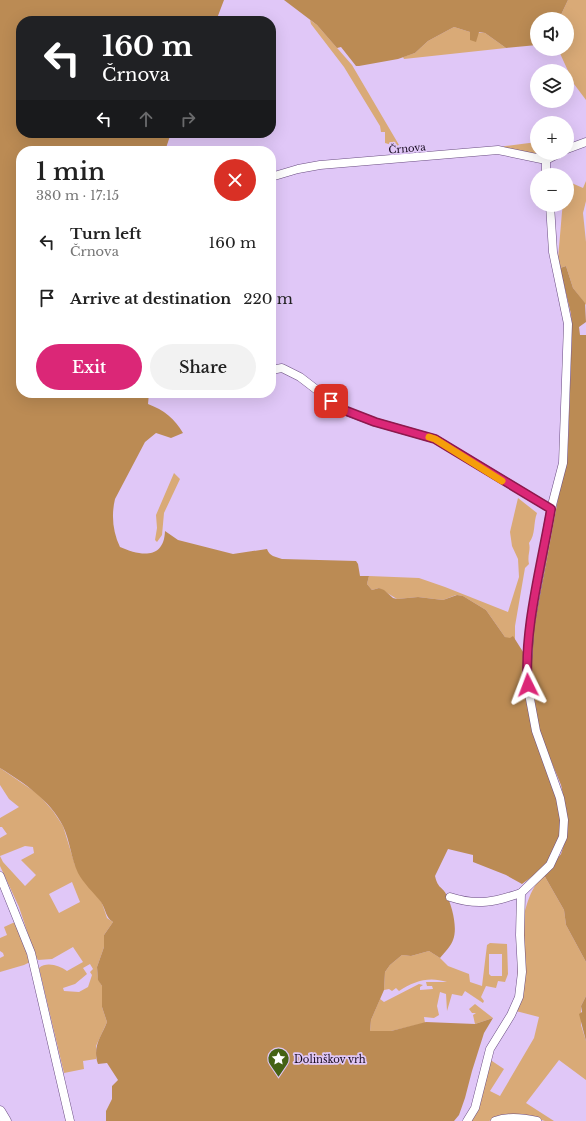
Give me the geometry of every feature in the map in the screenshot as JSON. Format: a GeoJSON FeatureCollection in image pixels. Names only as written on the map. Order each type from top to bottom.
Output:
{"type":"FeatureCollection","features":[{"type":"Feature","properties":{"kind":"main road"},"geometry":{"type":"LineString","coordinates":[[0,1111],[6,1121]]}},
{"type":"Feature","properties":{"kind":"street"},"geometry":{"type":"LineString","coordinates":[[574,146],[586,142]]}},
{"type":"Feature","properties":{"kind":"street","name":"Črnova"},"geometry":{"type":"LineString","coordinates":[[276,175],[298,168],[320,165],[498,150],[530,157]]}},
{"type":"Feature","properties":{"kind":"street"},"geometry":{"type":"LineString","coordinates":[[546,160],[546,168]]}},
{"type":"Feature","properties":{"kind":"street"},"geometry":{"type":"LineString","coordinates":[[450,897],[462,901],[490,903],[521,893],[550,865],[563,837],[564,820],[560,798],[536,731],[527,671],[530,626],[551,509],[563,463],[568,324],[553,252],[550,212]]}},
{"type":"Feature","properties":{"kind":"street"},"geometry":{"type":"LineString","coordinates":[[276,369],[282,368],[300,377],[344,410],[375,422],[435,439],[551,509]]}},
{"type":"Feature","properties":{"kind":"street"},"geometry":{"type":"LineString","coordinates":[[0,876],[31,953],[70,1121]]}},
{"type":"Feature","properties":{"kind":"street"},"geometry":{"type":"LineString","coordinates":[[467,1121],[475,1108],[490,1049],[511,1015],[519,997],[522,972],[520,935],[521,893]]}},
{"type":"Feature","properties":{"kind":"street"},"geometry":{"type":"LineString","coordinates":[[495,1121],[508,1118],[527,1118],[537,1121]]}},
{"type":"Feature","properties":{"kind":"shaded area"},"geometry":{"type":"Polygon","coordinates":[[[0,0],[224,0],[218,16],[16,16],[16,138],[169,138],[167,146],[16,146],[16,398],[149,398],[148,404],[159,409],[168,416],[176,423],[183,433],[171,438],[156,433],[145,442],[115,499],[113,524],[120,547],[143,554],[156,551],[164,540],[165,531],[178,540],[233,554],[267,549],[271,555],[282,559],[356,561],[360,576],[369,576],[367,584],[372,590],[379,588],[384,590],[393,598],[418,597],[443,600],[457,595],[463,596],[486,610],[505,637],[510,638],[513,636],[525,655],[525,693],[531,724],[561,811],[561,833],[551,858],[541,870],[522,884],[506,875],[473,862],[473,855],[448,849],[435,876],[437,883],[445,891],[452,910],[455,929],[452,942],[440,958],[429,951],[411,956],[402,955],[390,965],[385,972],[384,990],[371,1020],[370,1031],[391,1031],[426,1022],[475,1024],[493,1018],[484,1033],[459,1115],[454,1121],[106,1121],[106,1111],[112,1099],[112,1086],[118,1080],[107,1063],[98,1064],[96,1058],[98,1042],[107,1022],[102,1007],[102,986],[98,980],[97,967],[104,947],[104,935],[113,922],[108,918],[101,902],[78,873],[63,826],[58,817],[36,793],[0,768],[0,0]]]}},
{"type":"Feature","properties":{"kind":"shaded area"},"geometry":{"type":"Polygon","coordinates":[[[284,0],[568,0],[562,12],[530,12],[530,46],[506,48],[485,33],[479,32],[476,42],[470,40],[470,32],[454,27],[428,41],[415,53],[398,59],[359,66],[356,66],[341,47],[337,48],[317,25],[284,0]]]}},
{"type":"Feature","properties":{"kind":"shaded area"},"geometry":{"type":"Polygon","coordinates":[[[568,0],[586,0],[586,100],[574,84],[574,64],[565,64],[561,56],[574,56],[574,12],[562,12],[568,0]]]}},
{"type":"Feature","properties":{"kind":"shaded area"},"geometry":{"type":"Polygon","coordinates":[[[310,20],[317,25],[352,65],[399,145],[395,146],[385,143],[385,132],[381,132],[380,126],[344,67],[311,24],[310,20]]]}},
{"type":"Feature","properties":{"kind":"shaded area"},"geometry":{"type":"Polygon","coordinates":[[[454,27],[470,32],[485,33],[506,48],[404,59],[403,57],[415,53],[428,41],[454,27]]]}},
{"type":"Feature","properties":{"kind":"shaded area"},"geometry":{"type":"Polygon","coordinates":[[[530,143],[530,154],[499,149],[505,146],[530,143]]]}},
{"type":"Feature","properties":{"kind":"shaded area"},"geometry":{"type":"Polygon","coordinates":[[[586,181],[586,201],[583,213],[586,242],[586,305],[573,288],[566,266],[560,268],[558,259],[562,212],[574,212],[574,184],[583,188],[586,181]]]}},
{"type":"Feature","properties":{"kind":"shaded area"},"geometry":{"type":"Polygon","coordinates":[[[566,266],[573,288],[585,303],[586,322],[579,327],[580,335],[586,335],[586,962],[566,925],[564,910],[544,875],[561,854],[566,838],[567,813],[561,785],[542,739],[534,705],[531,673],[534,628],[568,445],[572,330],[571,314],[560,268],[566,266]]]}},
{"type":"Feature","properties":{"kind":"shaded area"},"geometry":{"type":"Polygon","coordinates":[[[174,473],[180,479],[164,513],[162,535],[157,542],[155,540],[157,528],[156,515],[174,473]]]}},
{"type":"Feature","properties":{"kind":"shaded area"},"geometry":{"type":"Polygon","coordinates":[[[518,498],[537,513],[533,536],[529,543],[529,564],[525,568],[515,626],[515,642],[505,637],[486,610],[463,596],[456,595],[443,600],[418,597],[397,599],[379,588],[372,590],[367,584],[369,576],[419,578],[508,612],[519,577],[518,559],[512,546],[510,532],[518,498]]]}},
{"type":"Feature","properties":{"kind":"shaded area"},"geometry":{"type":"Polygon","coordinates":[[[0,768],[38,794],[53,811],[63,826],[75,865],[102,903],[107,918],[113,922],[104,935],[104,947],[97,967],[98,979],[102,986],[102,1007],[107,1022],[96,1046],[96,1059],[83,1061],[84,1069],[64,1073],[39,968],[50,965],[61,967],[67,971],[83,962],[73,947],[52,959],[38,960],[35,955],[19,907],[0,866],[0,856],[0,838],[7,834],[2,827],[0,827],[0,818],[19,807],[9,799],[0,785],[0,768]],[[25,846],[0,856],[3,862],[25,886],[36,875],[21,860],[34,853],[33,847],[25,846]],[[72,882],[49,894],[59,913],[80,902],[72,882]],[[90,964],[83,968],[87,974],[75,984],[63,988],[64,991],[79,992],[88,987],[92,975],[90,972],[93,969],[90,964]]]}},
{"type":"Feature","properties":{"kind":"shaded area"},"geometry":{"type":"Polygon","coordinates":[[[544,875],[564,910],[566,925],[586,962],[586,996],[581,1006],[581,1025],[586,1041],[586,1080],[559,1060],[526,1103],[554,1121],[545,1121],[532,1117],[501,1116],[489,1121],[471,1121],[489,1059],[504,1069],[490,1091],[500,1096],[534,1038],[539,1017],[516,1011],[520,938],[528,901],[535,886],[544,875]]]}},
{"type":"Feature","properties":{"kind":"shaded area"},"geometry":{"type":"Polygon","coordinates":[[[15,922],[30,962],[0,972],[0,958],[4,956],[0,951],[0,938],[7,935],[4,927],[15,922]]]}},
{"type":"Feature","properties":{"kind":"shaded area"},"geometry":{"type":"Polygon","coordinates":[[[490,943],[507,944],[508,974],[505,982],[498,981],[496,988],[486,986],[481,997],[484,1001],[483,1003],[465,991],[462,996],[452,994],[447,1011],[446,994],[440,992],[437,1006],[439,1015],[434,1018],[424,1017],[425,1023],[391,1031],[370,1031],[371,1020],[380,999],[384,1002],[419,984],[423,985],[420,987],[420,990],[433,989],[432,986],[427,986],[426,982],[447,982],[434,979],[422,980],[399,991],[396,988],[392,991],[389,989],[384,990],[385,972],[390,965],[402,955],[411,956],[429,951],[440,958],[448,966],[469,974],[470,982],[482,986],[487,945],[490,943]],[[489,954],[489,974],[491,976],[502,976],[502,954],[489,954]]]}},
{"type":"Feature","properties":{"kind":"shaded area"},"geometry":{"type":"Polygon","coordinates":[[[586,996],[586,1041],[579,1014],[582,1012],[581,1006],[586,996]]]}},
{"type":"Feature","properties":{"kind":"shaded area"},"geometry":{"type":"Polygon","coordinates":[[[475,1004],[493,1018],[475,1024],[473,1015],[476,1013],[472,1013],[469,1009],[475,1004]]]}},
{"type":"Feature","properties":{"kind":"slow traffic"},"geometry":{"type":"LineString","coordinates":[[429,437],[435,439],[502,481]]}},
{"type":"Feature","properties":{"kind":"place","name":"Dolinškov vrh"},"geometry":{"type":"Point","coordinates":[279,1078]}},
{"type":"Feature","properties":{"kind":"route"},"geometry":{"type":"LineString","coordinates":[[331,401],[344,410],[375,422],[435,439],[551,509],[530,626],[527,671],[528,685]]}}]}
